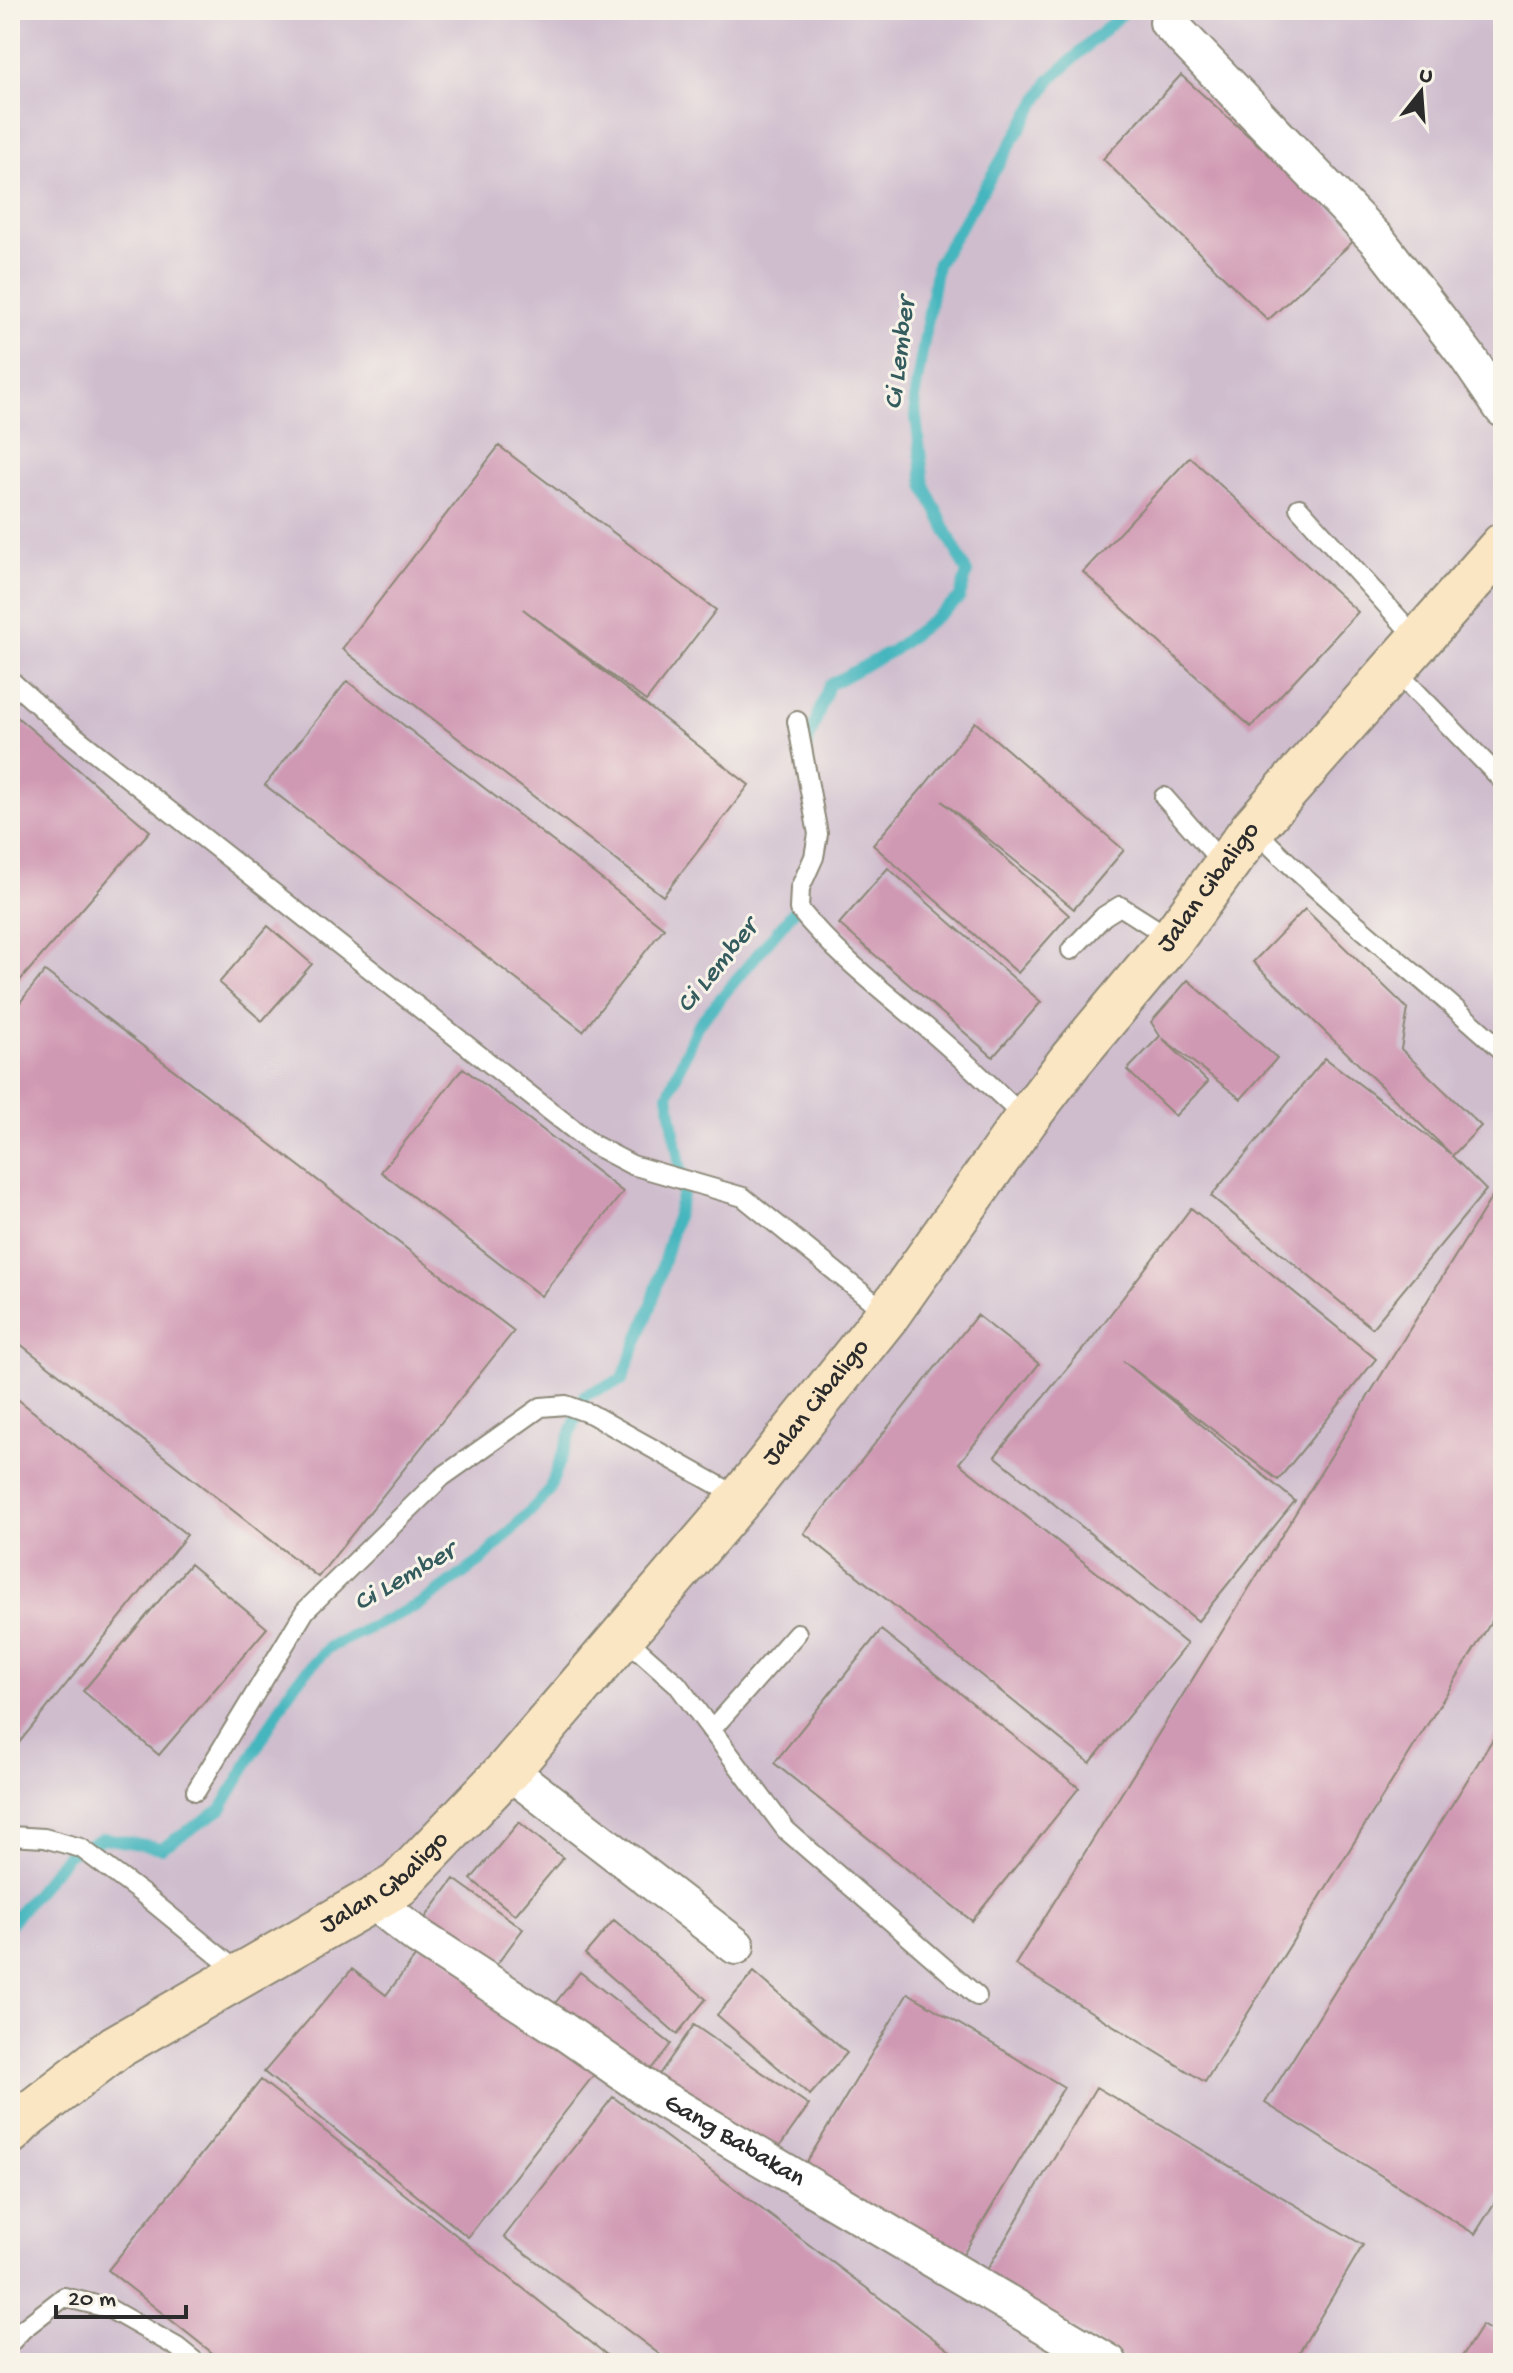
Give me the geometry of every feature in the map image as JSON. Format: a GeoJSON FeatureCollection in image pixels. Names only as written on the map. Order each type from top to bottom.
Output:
{"type":"FeatureCollection","features":[{"type":"Feature","properties":{"kind":"main road","name":"Jalan Cibaligo"},"geometry":{"type":"LineString","coordinates":[[14,2118],[116,2047],[398,1885],[508,1770],[741,1498],[888,1314],[1026,1119],[1172,939],[1253,828],[1501,552]]}},
{"type":"Feature","properties":{"kind":"street"},"geometry":{"type":"LineString","coordinates":[[1168,22],[1378,241],[1466,355],[1503,409]]}},
{"type":"Feature","properties":{"kind":"street"},"geometry":{"type":"LineString","coordinates":[[508,1770],[736,1946]]}},
{"type":"Feature","properties":{"kind":"street","name":"Gang Babakan"},"geometry":{"type":"LineString","coordinates":[[373,1901],[419,1937],[657,2096],[1109,2363]]}},
{"type":"Feature","properties":{"kind":"lane"},"geometry":{"type":"LineString","coordinates":[[1299,508],[1503,781]]}},
{"type":"Feature","properties":{"kind":"lane"},"geometry":{"type":"LineString","coordinates":[[10,680],[58,723],[592,1144],[632,1165],[743,1197],[888,1314]]}},
{"type":"Feature","properties":{"kind":"lane"},"geometry":{"type":"LineString","coordinates":[[797,721],[818,834],[814,857],[800,888],[799,909],[862,974],[925,1026],[1026,1119]]}},
{"type":"Feature","properties":{"kind":"lane"},"geometry":{"type":"LineString","coordinates":[[1164,797],[1225,866]]}},
{"type":"Feature","properties":{"kind":"lane"},"geometry":{"type":"LineString","coordinates":[[1253,828],[1290,866],[1503,1051]]}},
{"type":"Feature","properties":{"kind":"lane"},"geometry":{"type":"LineString","coordinates":[[1071,950],[1104,916],[1120,906],[1172,939]]}},
{"type":"Feature","properties":{"kind":"lane"},"geometry":{"type":"LineString","coordinates":[[196,1791],[305,1611],[442,1477],[541,1407],[566,1405],[591,1414],[741,1498]]}},
{"type":"Feature","properties":{"kind":"lane"},"geometry":{"type":"LineString","coordinates":[[711,1730],[797,1633]]}},
{"type":"Feature","properties":{"kind":"lane"},"geometry":{"type":"LineString","coordinates":[[624,1637],[677,1684],[786,1830],[977,1996]]}},
{"type":"Feature","properties":{"kind":"lane"},"geometry":{"type":"LineString","coordinates":[[10,1836],[44,1838],[81,1848],[156,1904],[243,1976]]}},
{"type":"Feature","properties":{"kind":"lane"},"geometry":{"type":"LineString","coordinates":[[10,2343],[64,2297],[108,2308],[177,2347],[197,2363]]}},
{"type":"Feature","properties":{"kind":"shaded area"},"geometry":{"type":"Polygon","coordinates":[[[10,10],[1503,10],[1503,2363],[10,2363],[10,10]]]}},
{"type":"Feature","properties":{"kind":"building"},"geometry":{"type":"Polygon","coordinates":[[[1181,75],[1359,236],[1268,320],[1103,159],[1181,75]]]}},
{"type":"Feature","properties":{"kind":"building"},"geometry":{"type":"Polygon","coordinates":[[[499,446],[716,610],[646,701],[523,609],[749,785],[663,896],[342,649],[499,446]]]}},
{"type":"Feature","properties":{"kind":"building"},"geometry":{"type":"Polygon","coordinates":[[[1190,457],[1358,612],[1251,727],[1083,572],[1190,457]]]}},
{"type":"Feature","properties":{"kind":"building"},"geometry":{"type":"Polygon","coordinates":[[[347,681],[664,928],[583,1031],[265,785],[347,681]]]}},
{"type":"Feature","properties":{"kind":"building"},"geometry":{"type":"Polygon","coordinates":[[[10,711],[150,831],[10,992],[10,711]]]}},
{"type":"Feature","properties":{"kind":"building"},"geometry":{"type":"Polygon","coordinates":[[[975,722],[1124,850],[1074,909],[942,801],[1069,915],[1018,973],[873,845],[975,722]]]}},
{"type":"Feature","properties":{"kind":"building"},"geometry":{"type":"Polygon","coordinates":[[[888,868],[1041,1002],[993,1057],[839,924],[888,868]]]}},
{"type":"Feature","properties":{"kind":"building"},"geometry":{"type":"Polygon","coordinates":[[[1305,909],[1408,1009],[1401,1049],[1481,1126],[1452,1156],[1486,1190],[1372,1328],[1211,1196],[1325,1058],[1451,1154],[1253,962],[1305,909]]]}},
{"type":"Feature","properties":{"kind":"building"},"geometry":{"type":"Polygon","coordinates":[[[268,926],[312,964],[262,1021],[219,983],[268,926]]]}},
{"type":"Feature","properties":{"kind":"building"},"geometry":{"type":"Polygon","coordinates":[[[45,971],[514,1331],[318,1577],[10,1336],[10,1015],[45,971]]]}},
{"type":"Feature","properties":{"kind":"building"},"geometry":{"type":"Polygon","coordinates":[[[1188,980],[1277,1058],[1241,1099],[1162,1038],[1208,1082],[1175,1116],[1127,1070],[1160,1036],[1151,1022],[1188,980]]]}},
{"type":"Feature","properties":{"kind":"building"},"geometry":{"type":"Polygon","coordinates":[[[463,1068],[623,1192],[541,1296],[381,1172],[463,1068]]]}},
{"type":"Feature","properties":{"kind":"building"},"geometry":{"type":"Polygon","coordinates":[[[1503,1179],[1503,1603],[1205,2082],[1015,1965],[1503,1179]]]}},
{"type":"Feature","properties":{"kind":"building"},"geometry":{"type":"Polygon","coordinates":[[[1191,1208],[1376,1359],[1278,1480],[1123,1361],[1295,1501],[1198,1621],[995,1456],[1093,1337],[1191,1208]]]}},
{"type":"Feature","properties":{"kind":"building"},"geometry":{"type":"Polygon","coordinates":[[[977,1315],[1039,1364],[959,1463],[1187,1644],[1090,1763],[804,1533],[977,1315]]]}},
{"type":"Feature","properties":{"kind":"building"},"geometry":{"type":"Polygon","coordinates":[[[10,1393],[187,1535],[10,1754],[10,1393]]]}},
{"type":"Feature","properties":{"kind":"building"},"geometry":{"type":"Polygon","coordinates":[[[190,1564],[267,1628],[159,1755],[83,1691],[190,1564]]]}},
{"type":"Feature","properties":{"kind":"building"},"geometry":{"type":"Polygon","coordinates":[[[881,1630],[1079,1788],[972,1921],[774,1763],[881,1630]]]}},
{"type":"Feature","properties":{"kind":"building"},"geometry":{"type":"Polygon","coordinates":[[[1503,1723],[1503,2189],[1475,2234],[1265,2103],[1503,1723]]]}},
{"type":"Feature","properties":{"kind":"building"},"geometry":{"type":"Polygon","coordinates":[[[519,1822],[563,1858],[515,1915],[471,1879],[519,1822]]]}},
{"type":"Feature","properties":{"kind":"building"},"geometry":{"type":"Polygon","coordinates":[[[454,1879],[523,1929],[486,1979],[417,1929],[454,1879]]]}},
{"type":"Feature","properties":{"kind":"building"},"geometry":{"type":"Polygon","coordinates":[[[614,1920],[706,1999],[677,2034],[585,1954],[614,1920]]]}},
{"type":"Feature","properties":{"kind":"building"},"geometry":{"type":"Polygon","coordinates":[[[426,1943],[596,2072],[468,2237],[264,2072],[352,1969],[386,1995],[426,1943]]]}},
{"type":"Feature","properties":{"kind":"building"},"geometry":{"type":"Polygon","coordinates":[[[580,1972],[671,2044],[643,2079],[552,2007],[580,1972]]]}},
{"type":"Feature","properties":{"kind":"building"},"geometry":{"type":"Polygon","coordinates":[[[754,1972],[847,2053],[810,2095],[717,2015],[754,1972]]]}},
{"type":"Feature","properties":{"kind":"building"},"geometry":{"type":"Polygon","coordinates":[[[908,1993],[1064,2087],[955,2268],[799,2175],[908,1993]]]}},
{"type":"Feature","properties":{"kind":"building"},"geometry":{"type":"Polygon","coordinates":[[[694,2025],[809,2105],[772,2157],[658,2076],[694,2025]]]}},
{"type":"Feature","properties":{"kind":"building"},"geometry":{"type":"Polygon","coordinates":[[[261,2080],[617,2363],[225,2363],[108,2270],[261,2080]]]}},
{"type":"Feature","properties":{"kind":"building"},"geometry":{"type":"Polygon","coordinates":[[[1096,2087],[1363,2245],[1293,2363],[1133,2363],[984,2275],[1096,2087]]]}},
{"type":"Feature","properties":{"kind":"building"},"geometry":{"type":"Polygon","coordinates":[[[613,2097],[966,2363],[671,2363],[504,2237],[613,2097]]]}},
{"type":"Feature","properties":{"kind":"building"},"geometry":{"type":"Polygon","coordinates":[[[1482,2325],[1503,2338],[1503,2363],[1458,2363],[1482,2325]]]}},
{"type":"Feature","properties":{"kind":"waterway","name":"Ci Lember"},"geometry":{"type":"LineString","coordinates":[[804,753],[829,685],[892,651],[959,599],[967,573],[924,485],[914,400],[937,265],[1050,80],[1126,10]]}},
{"type":"Feature","properties":{"kind":"waterway","name":"Ci Lember"},"geometry":{"type":"LineString","coordinates":[[10,1924],[67,1855],[104,1838],[162,1848],[221,1809],[294,1684],[329,1647],[420,1604],[481,1561],[548,1493],[585,1395],[622,1380],[651,1307],[684,1189],[668,1095],[697,1026],[800,904]]}}]}
